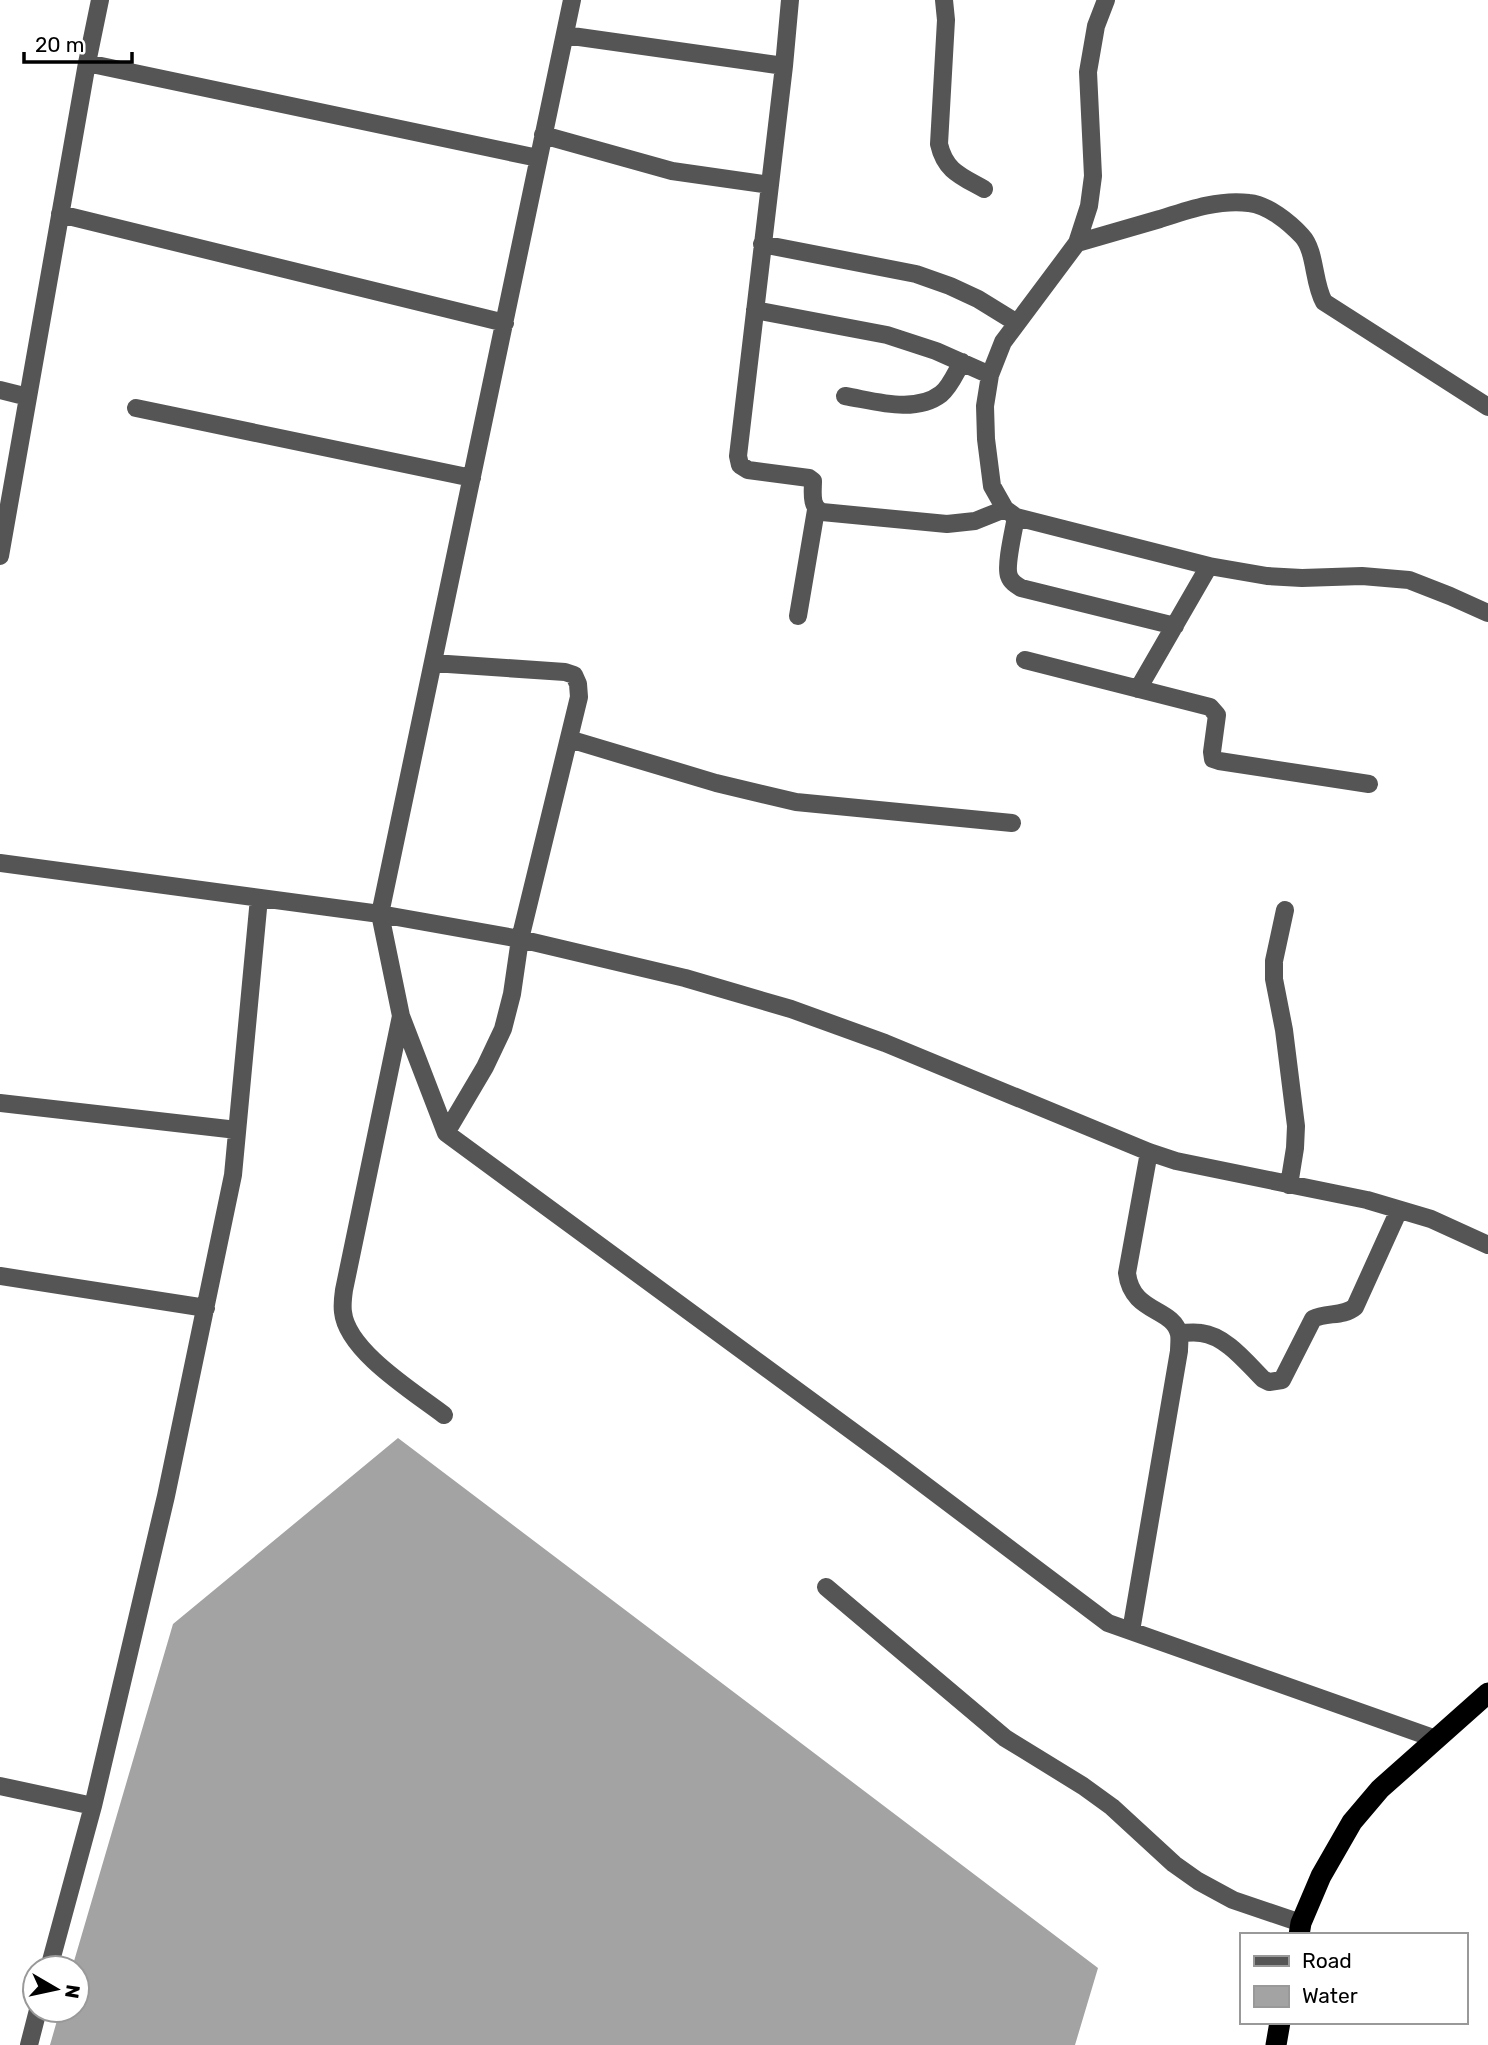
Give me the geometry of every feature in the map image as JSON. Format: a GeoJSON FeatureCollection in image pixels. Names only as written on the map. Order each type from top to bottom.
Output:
{"type":"FeatureCollection","features":[{"type":"Feature","properties":{"kind":"highway"},"geometry":{"type":"LineString","coordinates":[[1300,1929],[1321,1876],[1352,1822],[1380,1789],[1487,1695]]}},
{"type":"Feature","properties":{"kind":"highway"},"geometry":{"type":"LineString","coordinates":[[1276,2045],[1280,2024]]}},
{"type":"Feature","properties":{"kind":"street"},"geometry":{"type":"LineString","coordinates":[[0,556],[100,0]]}},
{"type":"Feature","properties":{"kind":"street"},"geometry":{"type":"LineString","coordinates":[[572,0],[380,914],[401,1016],[446,1133],[893,1461],[1108,1623],[1436,1739]]}},
{"type":"Feature","properties":{"kind":"street"},"geometry":{"type":"LineString","coordinates":[[790,0],[738,456],[740,464],[748,470],[809,478],[813,481],[814,505],[822,512],[947,524],[1011,513],[1209,566],[1268,576],[1362,576],[1409,580],[1488,613]]}},
{"type":"Feature","properties":{"kind":"street"},"geometry":{"type":"LineString","coordinates":[[944,0],[946,20],[939,144],[942,158],[954,172],[984,188]]}},
{"type":"Feature","properties":{"kind":"street"},"geometry":{"type":"LineString","coordinates":[[1106,0],[1096,26],[1088,72],[1093,176],[1089,206],[1077,243],[1003,342],[990,375],[985,406],[986,439],[992,486],[1011,513],[1008,567],[1009,577],[1014,584],[1021,588],[1175,626]]}},
{"type":"Feature","properties":{"kind":"street"},"geometry":{"type":"LineString","coordinates":[[565,35],[784,66]]}},
{"type":"Feature","properties":{"kind":"street"},"geometry":{"type":"LineString","coordinates":[[87,63],[538,158]]}},
{"type":"Feature","properties":{"kind":"street"},"geometry":{"type":"LineString","coordinates":[[543,135],[672,171],[770,185]]}},
{"type":"Feature","properties":{"kind":"street"},"geometry":{"type":"LineString","coordinates":[[1077,243],[1203,206],[1250,203],[1273,211],[1304,238],[1309,248],[1318,291],[1324,302],[1488,407]]}},
{"type":"Feature","properties":{"kind":"street"},"geometry":{"type":"LineString","coordinates":[[60,214],[505,323]]}},
{"type":"Feature","properties":{"kind":"street"},"geometry":{"type":"LineString","coordinates":[[762,244],[916,274],[968,295],[1017,323]]}},
{"type":"Feature","properties":{"kind":"street"},"geometry":{"type":"LineString","coordinates":[[755,310],[887,335],[936,351],[990,375]]}},
{"type":"Feature","properties":{"kind":"street"},"geometry":{"type":"LineString","coordinates":[[845,396],[914,405],[940,396],[962,362]]}},
{"type":"Feature","properties":{"kind":"street"},"geometry":{"type":"LineString","coordinates":[[0,390],[28,397]]}},
{"type":"Feature","properties":{"kind":"street"},"geometry":{"type":"LineString","coordinates":[[136,408],[472,478]]}},
{"type":"Feature","properties":{"kind":"street"},"geometry":{"type":"LineString","coordinates":[[798,617],[817,510]]}},
{"type":"Feature","properties":{"kind":"street"},"geometry":{"type":"LineString","coordinates":[[1138,689],[1209,566]]}},
{"type":"Feature","properties":{"kind":"street"},"geometry":{"type":"LineString","coordinates":[[1025,660],[1214,709],[1217,715],[1213,759],[1369,784]]}},
{"type":"Feature","properties":{"kind":"street"},"geometry":{"type":"LineString","coordinates":[[433,663],[565,672],[574,675],[579,697],[520,939],[512,994],[503,1029],[485,1067],[446,1133]]}},
{"type":"Feature","properties":{"kind":"street"},"geometry":{"type":"LineString","coordinates":[[569,738],[716,783],[796,802],[1012,823]]}},
{"type":"Feature","properties":{"kind":"street"},"geometry":{"type":"LineString","coordinates":[[0,863],[380,914],[520,939],[685,978],[791,1009],[885,1043],[1176,1161],[1367,1200],[1431,1219],[1488,1245]]}},
{"type":"Feature","properties":{"kind":"street"},"geometry":{"type":"LineString","coordinates":[[53,1954],[93,1806],[166,1496],[233,1175],[258,898]]}},
{"type":"Feature","properties":{"kind":"street"},"geometry":{"type":"LineString","coordinates":[[1285,910],[1274,971],[1296,1126],[1289,1185]]}},
{"type":"Feature","properties":{"kind":"street"},"geometry":{"type":"LineString","coordinates":[[401,1016],[344,1290],[343,1314],[353,1339],[367,1355],[444,1415]]}},
{"type":"Feature","properties":{"kind":"street"},"geometry":{"type":"LineString","coordinates":[[0,1102],[237,1130]]}},
{"type":"Feature","properties":{"kind":"street"},"geometry":{"type":"LineString","coordinates":[[1131,1631],[1179,1351],[1179,1334],[1173,1323],[1135,1297],[1127,1272],[1149,1152]]}},
{"type":"Feature","properties":{"kind":"street"},"geometry":{"type":"LineString","coordinates":[[1179,1334],[1202,1333],[1214,1336],[1263,1379],[1275,1382],[1282,1380],[1313,1319],[1320,1315],[1351,1311],[1354,1307],[1399,1210]]}},
{"type":"Feature","properties":{"kind":"street"},"geometry":{"type":"LineString","coordinates":[[0,1276],[206,1308]]}},
{"type":"Feature","properties":{"kind":"street"},"geometry":{"type":"LineString","coordinates":[[826,1587],[1004,1738],[1112,1807],[1198,1881],[1233,1900],[1300,1929]]}},
{"type":"Feature","properties":{"kind":"street"},"geometry":{"type":"LineString","coordinates":[[0,1786],[93,1806]]}},
{"type":"Feature","properties":{"kind":"street"},"geometry":{"type":"LineString","coordinates":[[29,2045],[34,2024]]}},
{"type":"Feature","properties":{"kind":"water"},"geometry":{"type":"Polygon","coordinates":[[[398,1438],[1098,1968],[1075,2045],[50,2045],[56,2024],[91,2024],[91,1954],[76,1954],[173,1624],[398,1438]]]}}]}
